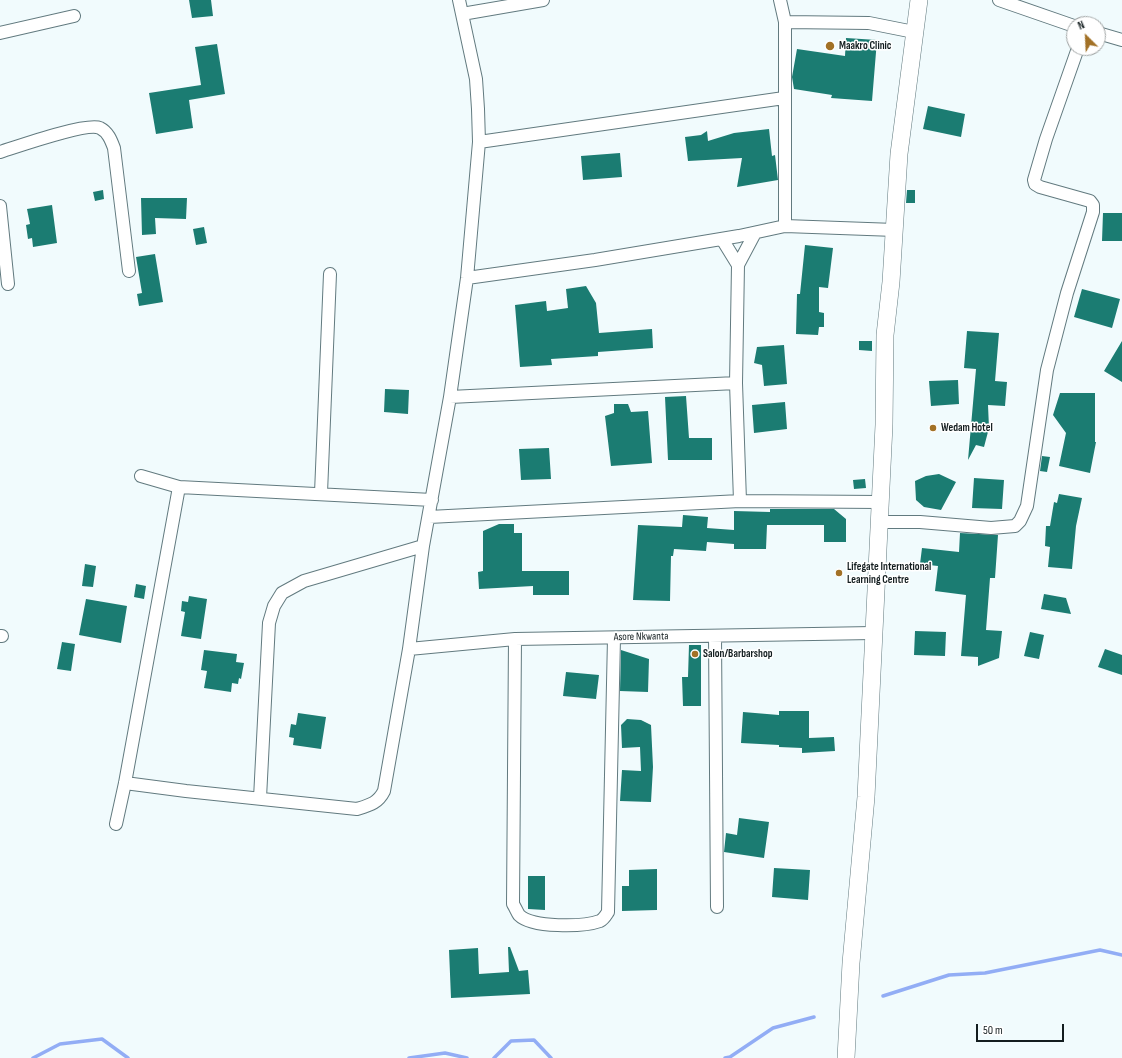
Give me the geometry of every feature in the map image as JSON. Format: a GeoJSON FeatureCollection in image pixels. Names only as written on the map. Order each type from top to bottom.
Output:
{"type":"FeatureCollection","features":[{"type":"Feature","properties":{"kind":"street"},"geometry":{"type":"LineString","coordinates":[[125,783],[357,809],[373,804],[380,798],[384,791],[409,649],[423,546],[450,397],[467,278],[479,142],[476,79],[459,0]]}},
{"type":"Feature","properties":{"kind":"street"},"geometry":{"type":"LineString","coordinates":[[462,14],[543,0]]}},
{"type":"Feature","properties":{"kind":"street"},"geometry":{"type":"LineString","coordinates":[[780,0],[785,22],[785,226]]}},
{"type":"Feature","properties":{"kind":"street"},"geometry":{"type":"LineString","coordinates":[[846,1058],[851,963],[866,797],[884,425],[885,335],[895,230],[899,154],[919,0]]}},
{"type":"Feature","properties":{"kind":"street"},"geometry":{"type":"LineString","coordinates":[[999,0],[1066,23]]}},
{"type":"Feature","properties":{"kind":"street"},"geometry":{"type":"LineString","coordinates":[[0,33],[74,16]]}},
{"type":"Feature","properties":{"kind":"street"},"geometry":{"type":"LineString","coordinates":[[785,22],[869,23],[914,32]]}},
{"type":"Feature","properties":{"kind":"street"},"geometry":{"type":"LineString","coordinates":[[1106,35],[1122,40]]}},
{"type":"Feature","properties":{"kind":"street"},"geometry":{"type":"LineString","coordinates":[[879,522],[920,522],[991,528],[1014,526],[1020,521],[1027,506],[1047,370],[1067,293],[1093,212],[1093,205],[1090,201],[1040,188],[1035,184],[1034,180],[1046,139],[1075,56]]}},
{"type":"Feature","properties":{"kind":"street"},"geometry":{"type":"LineString","coordinates":[[479,142],[784,98]]}},
{"type":"Feature","properties":{"kind":"street"},"geometry":{"type":"LineString","coordinates":[[0,152],[55,135],[87,128],[96,127],[105,132],[114,148],[129,271]]}},
{"type":"Feature","properties":{"kind":"street"},"geometry":{"type":"LineString","coordinates":[[0,206],[8,284]]}},
{"type":"Feature","properties":{"kind":"street"},"geometry":{"type":"LineString","coordinates":[[467,278],[595,260],[722,239],[785,226],[895,230]]}},
{"type":"Feature","properties":{"kind":"street"},"geometry":{"type":"LineString","coordinates":[[740,501],[736,383],[738,265],[755,233]]}},
{"type":"Feature","properties":{"kind":"street"},"geometry":{"type":"LineString","coordinates":[[722,239],[738,265]]}},
{"type":"Feature","properties":{"kind":"street"},"geometry":{"type":"LineString","coordinates":[[321,493],[330,274]]}},
{"type":"Feature","properties":{"kind":"street"},"geometry":{"type":"LineString","coordinates":[[450,397],[736,383]]}},
{"type":"Feature","properties":{"kind":"street"},"geometry":{"type":"LineString","coordinates":[[141,476],[179,487],[321,493],[432,500]]}},
{"type":"Feature","properties":{"kind":"street"},"geometry":{"type":"LineString","coordinates":[[116,824],[125,783],[179,487]]}},
{"type":"Feature","properties":{"kind":"street"},"geometry":{"type":"LineString","coordinates":[[429,516],[740,501],[880,502]]}},
{"type":"Feature","properties":{"kind":"street"},"geometry":{"type":"LineString","coordinates":[[260,798],[269,623],[274,606],[282,593],[304,581],[423,546]]}},
{"type":"Feature","properties":{"kind":"street","name":"Asore Nkwanta"},"geometry":{"type":"LineString","coordinates":[[409,649],[515,639],[873,633]]}},
{"type":"Feature","properties":{"kind":"street"},"geometry":{"type":"LineString","coordinates":[[716,636],[717,906]]}},
{"type":"Feature","properties":{"kind":"street"},"geometry":{"type":"LineString","coordinates":[[515,639],[513,904],[520,916],[536,922],[553,925],[582,925],[602,920],[608,912],[614,638]]}},
{"type":"Feature","properties":{"kind":"building"},"geometry":{"type":"Polygon","coordinates":[[[189,0],[211,0],[213,16],[192,18],[189,0]]]}},
{"type":"Feature","properties":{"kind":"building"},"geometry":{"type":"Polygon","coordinates":[[[846,38],[877,40],[872,101],[831,98],[832,95],[794,89],[792,77],[797,49],[845,56],[846,38]]]}},
{"type":"Feature","properties":{"kind":"building"},"geometry":{"type":"Polygon","coordinates":[[[217,44],[225,94],[189,100],[193,128],[156,134],[149,93],[201,85],[195,47],[217,44]]]}},
{"type":"Feature","properties":{"kind":"building"},"geometry":{"type":"Polygon","coordinates":[[[928,106],[965,114],[961,137],[923,129],[928,106]]]}},
{"type":"Feature","properties":{"kind":"building"},"geometry":{"type":"Polygon","coordinates":[[[769,129],[772,156],[775,155],[778,180],[737,187],[742,158],[688,161],[685,137],[701,135],[707,131],[708,141],[734,133],[769,129]]]}},
{"type":"Feature","properties":{"kind":"building"},"geometry":{"type":"Polygon","coordinates":[[[620,153],[622,177],[583,180],[581,156],[620,153]]]}},
{"type":"Feature","properties":{"kind":"building"},"geometry":{"type":"Polygon","coordinates":[[[103,190],[104,199],[95,201],[93,192],[103,190]]]}},
{"type":"Feature","properties":{"kind":"building"},"geometry":{"type":"Polygon","coordinates":[[[907,190],[915,190],[915,203],[906,203],[907,190]]]}},
{"type":"Feature","properties":{"kind":"building"},"geometry":{"type":"Polygon","coordinates":[[[141,198],[187,198],[186,219],[155,218],[156,234],[142,235],[141,198]]]}},
{"type":"Feature","properties":{"kind":"building"},"geometry":{"type":"Polygon","coordinates":[[[52,205],[57,243],[33,247],[32,238],[28,239],[26,225],[30,224],[27,209],[52,205]]]}},
{"type":"Feature","properties":{"kind":"building"},"geometry":{"type":"Polygon","coordinates":[[[1103,213],[1122,213],[1122,241],[1102,241],[1103,213]]]}},
{"type":"Feature","properties":{"kind":"building"},"geometry":{"type":"Polygon","coordinates":[[[204,227],[207,243],[196,245],[193,229],[204,227]]]}},
{"type":"Feature","properties":{"kind":"building"},"geometry":{"type":"Polygon","coordinates":[[[805,245],[833,248],[828,288],[819,287],[819,312],[824,313],[824,327],[819,327],[818,335],[796,334],[797,294],[800,294],[805,245]]]}},
{"type":"Feature","properties":{"kind":"building"},"geometry":{"type":"Polygon","coordinates":[[[155,254],[163,302],[139,306],[137,294],[142,293],[136,257],[155,254]]]}},
{"type":"Feature","properties":{"kind":"building"},"geometry":{"type":"Polygon","coordinates":[[[586,286],[596,303],[599,333],[652,329],[653,348],[598,352],[598,356],[551,359],[552,365],[520,367],[515,305],[546,301],[547,311],[568,308],[566,289],[586,286]]]}},
{"type":"Feature","properties":{"kind":"building"},"geometry":{"type":"Polygon","coordinates":[[[1082,289],[1120,299],[1112,328],[1074,317],[1082,289]]]}},
{"type":"Feature","properties":{"kind":"building"},"geometry":{"type":"Polygon","coordinates":[[[967,331],[999,333],[995,381],[1007,382],[1005,406],[988,405],[989,428],[984,447],[976,445],[968,460],[976,369],[964,368],[967,331]]]}},
{"type":"Feature","properties":{"kind":"building"},"geometry":{"type":"Polygon","coordinates":[[[859,341],[872,341],[872,351],[859,350],[859,341]]]}},
{"type":"Feature","properties":{"kind":"building"},"geometry":{"type":"Polygon","coordinates":[[[1122,341],[1122,382],[1104,371],[1122,341]]]}},
{"type":"Feature","properties":{"kind":"building"},"geometry":{"type":"Polygon","coordinates":[[[784,345],[787,384],[764,386],[762,365],[754,363],[757,347],[784,345]]]}},
{"type":"Feature","properties":{"kind":"building"},"geometry":{"type":"Polygon","coordinates":[[[958,380],[959,404],[931,406],[929,381],[958,380]]]}},
{"type":"Feature","properties":{"kind":"building"},"geometry":{"type":"Polygon","coordinates":[[[385,389],[409,390],[408,414],[384,412],[385,389]]]}},
{"type":"Feature","properties":{"kind":"building"},"geometry":{"type":"Polygon","coordinates":[[[1060,393],[1095,393],[1096,442],[1090,473],[1059,466],[1066,433],[1053,415],[1060,393]]]}},
{"type":"Feature","properties":{"kind":"building"},"geometry":{"type":"Polygon","coordinates":[[[686,396],[689,438],[712,438],[712,460],[668,460],[665,397],[686,396]]]}},
{"type":"Feature","properties":{"kind":"building"},"geometry":{"type":"Polygon","coordinates":[[[785,402],[787,429],[754,433],[752,405],[785,402]]]}},
{"type":"Feature","properties":{"kind":"building"},"geometry":{"type":"Polygon","coordinates":[[[614,404],[628,404],[631,412],[648,411],[652,463],[611,466],[605,416],[614,413],[614,404]]]}},
{"type":"Feature","properties":{"kind":"building"},"geometry":{"type":"Polygon","coordinates":[[[549,448],[551,479],[521,480],[519,449],[549,448]]]}},
{"type":"Feature","properties":{"kind":"building"},"geometry":{"type":"Polygon","coordinates":[[[1042,456],[1050,457],[1047,472],[1040,471],[1042,456]]]}},
{"type":"Feature","properties":{"kind":"building"},"geometry":{"type":"Polygon","coordinates":[[[939,474],[956,482],[941,510],[924,507],[916,500],[915,481],[926,476],[939,474]]]}},
{"type":"Feature","properties":{"kind":"building"},"geometry":{"type":"Polygon","coordinates":[[[974,478],[1004,480],[1002,509],[972,508],[974,478]]]}},
{"type":"Feature","properties":{"kind":"building"},"geometry":{"type":"Polygon","coordinates":[[[865,479],[866,488],[854,489],[853,480],[865,479]]]}},
{"type":"Feature","properties":{"kind":"building"},"geometry":{"type":"Polygon","coordinates":[[[1059,494],[1082,498],[1076,526],[1072,569],[1048,567],[1050,547],[1045,546],[1046,526],[1050,526],[1054,502],[1057,503],[1059,494]]]}},
{"type":"Feature","properties":{"kind":"building"},"geometry":{"type":"Polygon","coordinates":[[[770,509],[834,509],[846,519],[846,542],[824,542],[824,525],[767,525],[766,549],[734,549],[734,544],[707,542],[706,551],[674,549],[673,556],[671,556],[670,601],[633,600],[638,525],[682,527],[683,515],[708,517],[707,528],[734,530],[734,511],[770,512],[770,509]]]}},
{"type":"Feature","properties":{"kind":"building"},"geometry":{"type":"Polygon","coordinates":[[[499,524],[514,524],[514,533],[522,533],[522,571],[569,571],[569,595],[533,595],[533,586],[479,589],[478,572],[483,571],[483,531],[499,524]]]}},
{"type":"Feature","properties":{"kind":"building"},"geometry":{"type":"Polygon","coordinates":[[[960,533],[998,535],[995,578],[990,578],[986,630],[1002,631],[999,658],[978,666],[978,657],[961,656],[966,595],[935,591],[938,566],[920,564],[922,548],[959,552],[960,533]]]}},
{"type":"Feature","properties":{"kind":"building"},"geometry":{"type":"Polygon","coordinates":[[[85,564],[96,566],[93,587],[82,586],[85,564]]]}},
{"type":"Feature","properties":{"kind":"building"},"geometry":{"type":"Polygon","coordinates":[[[136,584],[146,586],[144,599],[134,597],[136,584]]]}},
{"type":"Feature","properties":{"kind":"building"},"geometry":{"type":"Polygon","coordinates":[[[1044,594],[1066,598],[1071,614],[1041,609],[1044,594]]]}},
{"type":"Feature","properties":{"kind":"building"},"geometry":{"type":"Polygon","coordinates":[[[189,596],[207,599],[201,639],[181,636],[185,612],[181,611],[182,601],[188,602],[189,596]]]}},
{"type":"Feature","properties":{"kind":"building"},"geometry":{"type":"Polygon","coordinates":[[[86,599],[127,606],[121,643],[79,635],[86,599]]]}},
{"type":"Feature","properties":{"kind":"building"},"geometry":{"type":"Polygon","coordinates":[[[915,631],[946,632],[945,656],[914,655],[915,631]]]}},
{"type":"Feature","properties":{"kind":"building"},"geometry":{"type":"Polygon","coordinates":[[[1030,632],[1044,635],[1039,659],[1024,656],[1030,632]]]}},
{"type":"Feature","properties":{"kind":"building"},"geometry":{"type":"Polygon","coordinates":[[[62,642],[75,644],[71,671],[57,669],[62,642]]]}},
{"type":"Feature","properties":{"kind":"building"},"geometry":{"type":"Polygon","coordinates":[[[689,645],[701,645],[701,706],[683,706],[682,677],[688,677],[689,645]]]}},
{"type":"Feature","properties":{"kind":"building"},"geometry":{"type":"Polygon","coordinates":[[[1105,649],[1122,655],[1122,675],[1098,667],[1105,649]]]}},
{"type":"Feature","properties":{"kind":"building"},"geometry":{"type":"Polygon","coordinates":[[[204,650],[237,654],[236,662],[244,663],[241,679],[239,678],[238,684],[232,683],[231,692],[204,688],[207,671],[201,670],[204,650]]]}},
{"type":"Feature","properties":{"kind":"building"},"geometry":{"type":"Polygon","coordinates":[[[621,650],[649,659],[648,692],[620,691],[621,650]]]}},
{"type":"Feature","properties":{"kind":"building"},"geometry":{"type":"Polygon","coordinates":[[[566,672],[599,675],[596,699],[563,696],[566,672]]]}},
{"type":"Feature","properties":{"kind":"building"},"geometry":{"type":"Polygon","coordinates":[[[779,711],[809,711],[809,738],[834,737],[835,751],[802,753],[802,748],[741,743],[743,712],[779,715],[779,711]]]}},
{"type":"Feature","properties":{"kind":"building"},"geometry":{"type":"Polygon","coordinates":[[[298,713],[326,717],[321,749],[293,745],[294,738],[289,737],[291,724],[296,725],[298,713]]]}},
{"type":"Feature","properties":{"kind":"building"},"geometry":{"type":"Polygon","coordinates":[[[627,719],[641,720],[651,725],[653,767],[651,802],[620,801],[622,770],[641,771],[640,747],[622,748],[621,725],[627,719]]]}},
{"type":"Feature","properties":{"kind":"building"},"geometry":{"type":"Polygon","coordinates":[[[739,818],[769,822],[764,858],[724,852],[726,833],[737,835],[739,818]]]}},
{"type":"Feature","properties":{"kind":"building"},"geometry":{"type":"Polygon","coordinates":[[[774,868],[810,870],[808,900],[772,897],[774,868]]]}},
{"type":"Feature","properties":{"kind":"building"},"geometry":{"type":"Polygon","coordinates":[[[657,869],[657,910],[622,911],[622,886],[629,886],[629,870],[657,869]]]}},
{"type":"Feature","properties":{"kind":"building"},"geometry":{"type":"Polygon","coordinates":[[[528,876],[545,876],[545,910],[528,909],[528,876]]]}},
{"type":"Feature","properties":{"kind":"building"},"geometry":{"type":"Polygon","coordinates":[[[508,947],[510,947],[519,971],[528,970],[530,994],[451,998],[449,950],[478,948],[479,974],[509,972],[508,947]]]}},
{"type":"Feature","properties":{"kind":"waterway"},"geometry":{"type":"LineString","coordinates":[[883,996],[949,975],[985,973],[1100,950],[1122,955]]}},
{"type":"Feature","properties":{"kind":"waterway"},"geometry":{"type":"LineString","coordinates":[[725,1058],[730,1057],[773,1028],[814,1017]]}},
{"type":"Feature","properties":{"kind":"waterway"},"geometry":{"type":"LineString","coordinates":[[33,1058],[60,1044],[102,1039],[128,1058]]}},
{"type":"Feature","properties":{"kind":"waterway"},"geometry":{"type":"LineString","coordinates":[[494,1058],[511,1041],[534,1040],[551,1058]]}},
{"type":"Feature","properties":{"kind":"waterway"},"geometry":{"type":"LineString","coordinates":[[409,1058],[445,1053],[467,1058]]}},
{"type":"Feature","properties":{"kind":"place","name":"Maakro Clinic"},"geometry":{"type":"Point","coordinates":[830,46]}},
{"type":"Feature","properties":{"kind":"place","name":"Wedam Hotel"},"geometry":{"type":"Point","coordinates":[933,428]}},
{"type":"Feature","properties":{"kind":"place","name":"Lifegate International Learning Centre"},"geometry":{"type":"Point","coordinates":[839,573]}},
{"type":"Feature","properties":{"kind":"place","name":"Salon/Barbarshop"},"geometry":{"type":"Point","coordinates":[695,654]}}]}
